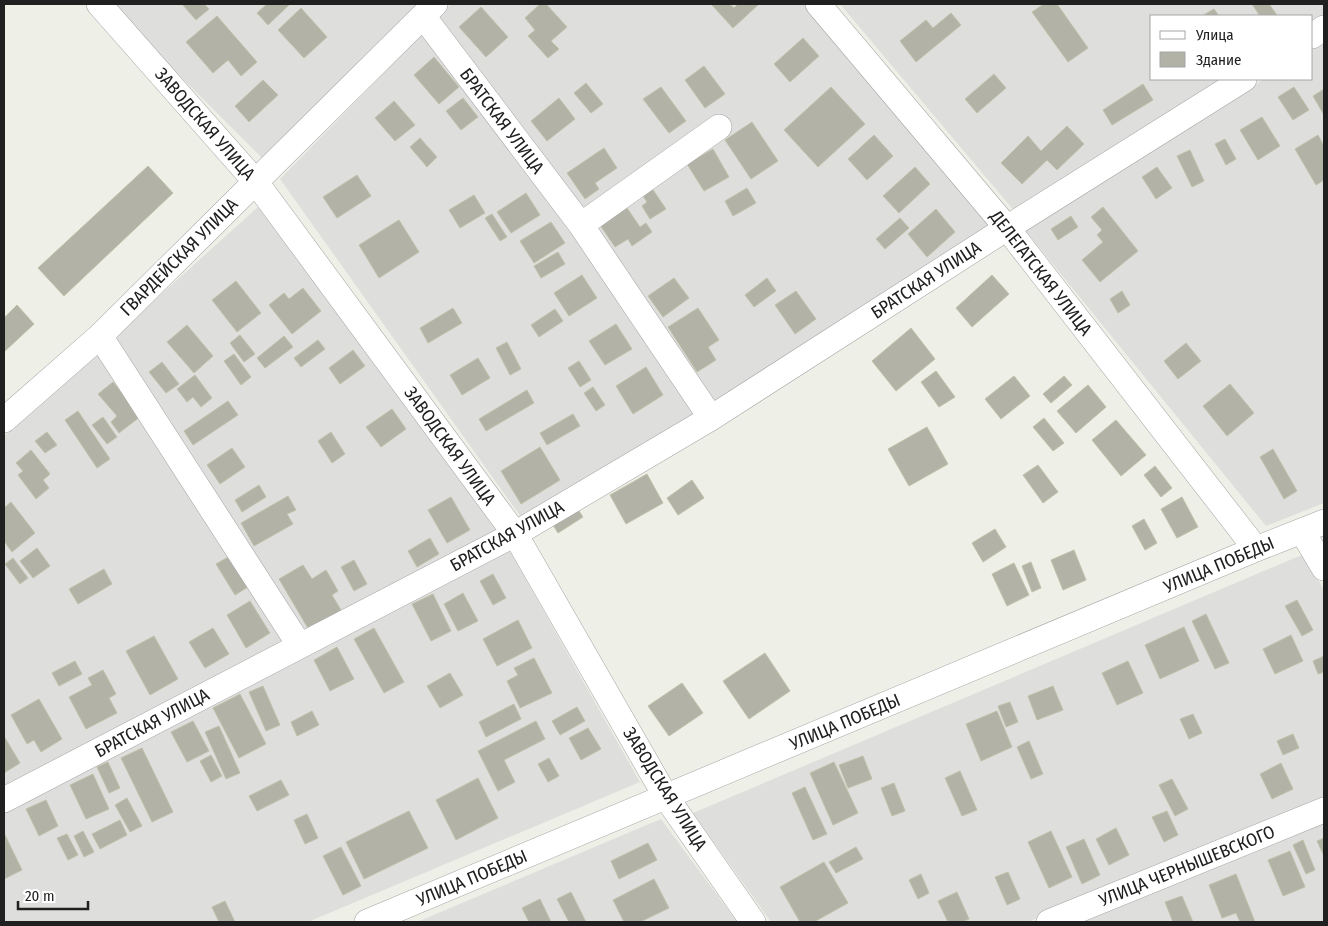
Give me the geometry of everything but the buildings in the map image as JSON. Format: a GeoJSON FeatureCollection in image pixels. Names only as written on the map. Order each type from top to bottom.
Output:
{"type":"FeatureCollection","features":[{"type":"Feature","properties":{"kind":"street","name":"ЗАВОДСКАЯ УЛИЦА"},"geometry":{"type":"LineString","coordinates":[[99,4],[255,181],[515,534],[666,797],[753,922]]}},
{"type":"Feature","properties":{"kind":"street","name":"ДЕЛЕГАТСКАЯ УЛИЦА"},"geometry":{"type":"LineString","coordinates":[[818,4],[1007,228],[1256,549]]}},
{"type":"Feature","properties":{"kind":"street","name":"ГВАРДЕЙСКАЯ УЛИЦА"},"geometry":{"type":"LineString","coordinates":[[4,420],[100,336],[429,10]]}},
{"type":"Feature","properties":{"kind":"street","name":"БРАТСКАЯ УЛИЦА"},"geometry":{"type":"LineString","coordinates":[[429,10],[581,225],[711,418]]}},
{"type":"Feature","properties":{"kind":"street"},"geometry":{"type":"LineString","coordinates":[[1313,35],[1324,28]]}},
{"type":"Feature","properties":{"kind":"street","name":"БРАТСКАЯ УЛИЦА"},"geometry":{"type":"LineString","coordinates":[[4,800],[515,534],[711,418],[1242,80]]}},
{"type":"Feature","properties":{"kind":"street"},"geometry":{"type":"LineString","coordinates":[[581,225],[718,127]]}},
{"type":"Feature","properties":{"kind":"street"},"geometry":{"type":"LineString","coordinates":[[100,336],[300,646]]}},
{"type":"Feature","properties":{"kind":"street"},"geometry":{"type":"LineString","coordinates":[[1313,527],[1324,568]]}},
{"type":"Feature","properties":{"kind":"street","name":"УЛИЦА ПОБЕДЫ"},"geometry":{"type":"LineString","coordinates":[[367,922],[1256,549],[1313,527]]}},
{"type":"Feature","properties":{"kind":"street","name":"УЛИЦА ЧЕРНЫШЕВСКОГО"},"geometry":{"type":"LineString","coordinates":[[1049,922],[1324,810]]}},
{"type":"Feature","properties":{"kind":"shaded area"},"geometry":{"type":"Polygon","coordinates":[[[114,4],[420,4],[262,158],[144,40],[114,4]]]}},
{"type":"Feature","properties":{"kind":"shaded area"},"geometry":{"type":"Polygon","coordinates":[[[451,4],[807,4],[995,226],[715,405],[437,18],[451,4]]]}},
{"type":"Feature","properties":{"kind":"shaded area"},"geometry":{"type":"Polygon","coordinates":[[[840,4],[1324,4],[1324,17],[1313,25],[1313,15],[1150,15],[1150,80],[1227,80],[1016,213],[840,4]]]}},
{"type":"Feature","properties":{"kind":"shaded area"},"geometry":{"type":"Polygon","coordinates":[[[425,31],[575,235],[697,415],[523,520],[280,179],[425,31]]]}},
{"type":"Feature","properties":{"kind":"shaded area"},"geometry":{"type":"Polygon","coordinates":[[[1324,40],[1324,503],[1266,526],[1025,230],[1262,80],[1313,80],[1313,47],[1324,40]]]}},
{"type":"Feature","properties":{"kind":"shaded area"},"geometry":{"type":"Polygon","coordinates":[[[258,207],[499,529],[4,790],[4,436],[258,207]]]}},
{"type":"Feature","properties":{"kind":"shaded area"},"geometry":{"type":"Polygon","coordinates":[[[509,550],[640,782],[308,922],[4,922],[4,812],[509,550]]]}},
{"type":"Feature","properties":{"kind":"shaded area"},"geometry":{"type":"Polygon","coordinates":[[[1304,554],[1324,590],[1324,802],[1028,922],[771,922],[693,813],[1304,554]]]}},
{"type":"Feature","properties":{"kind":"shaded area"},"geometry":{"type":"Polygon","coordinates":[[[661,819],[737,922],[417,922],[661,819]]]}},
{"type":"Feature","properties":{"kind":"shaded area"},"geometry":{"type":"Polygon","coordinates":[[[1324,824],[1324,922],[1081,922],[1324,824]]]}}]}
